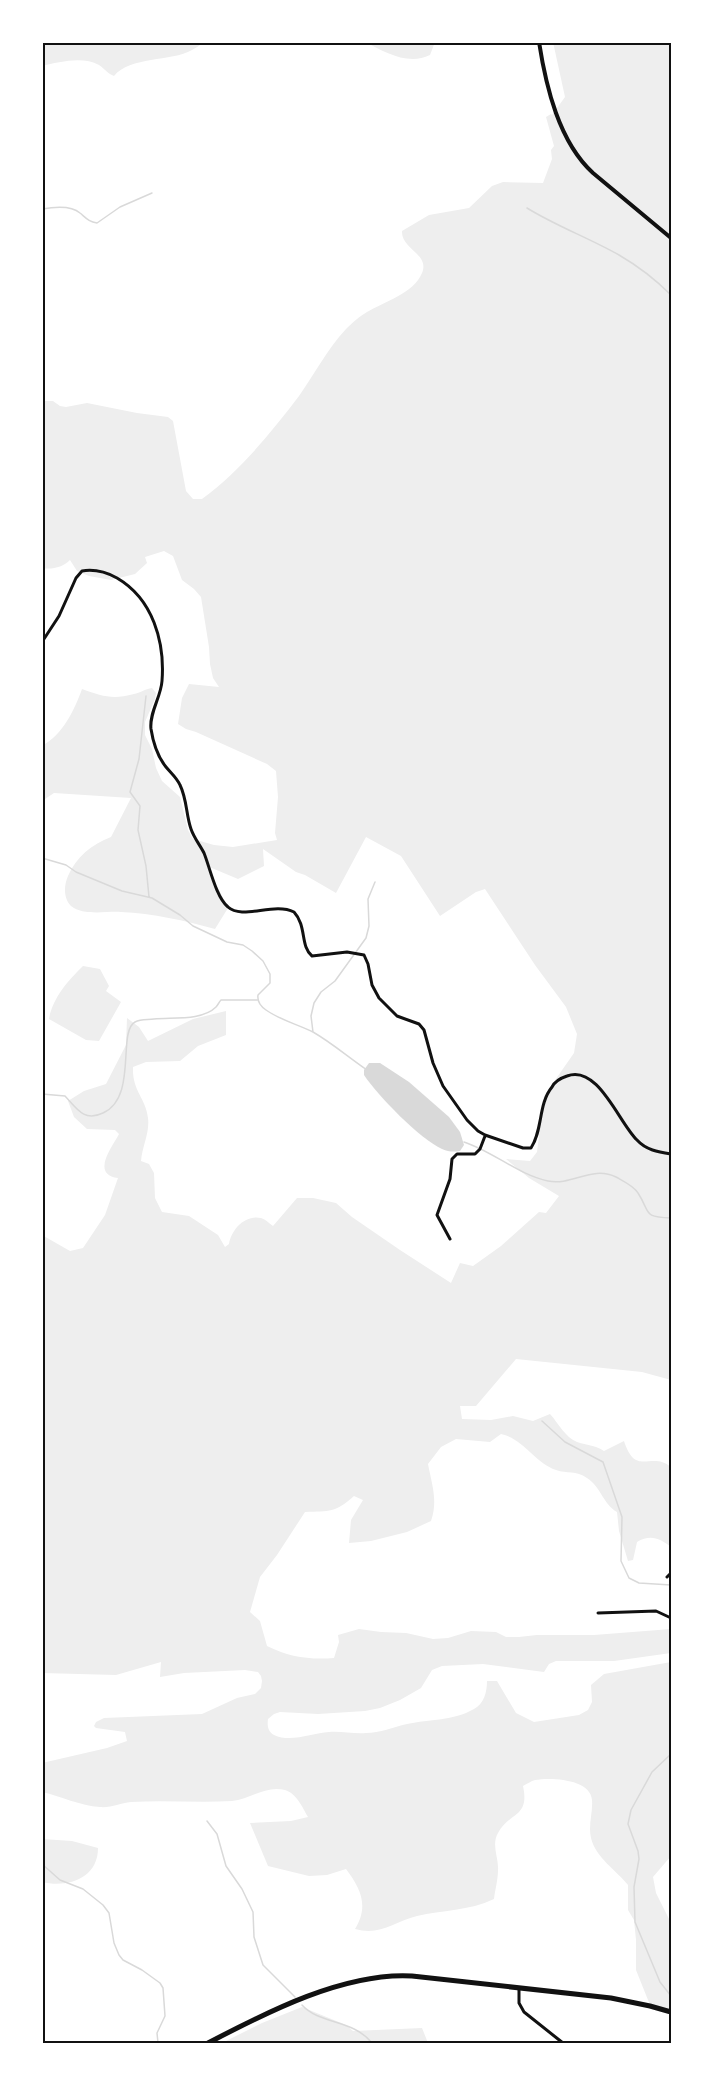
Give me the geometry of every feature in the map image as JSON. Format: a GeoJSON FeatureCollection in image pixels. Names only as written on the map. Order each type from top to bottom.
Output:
{"type":"FeatureCollection","features":[{"type":"Feature","properties":{"kind":"main road"},"geometry":{"type":"LineString","coordinates":[[208,2043],[303,1999],[371,1977],[399,1975],[611,1998],[671,2012]]}},
{"type":"Feature","properties":{"kind":"street"},"geometry":{"type":"LineString","coordinates":[[539,42],[553,102],[573,151],[593,174],[671,238]]}},
{"type":"Feature","properties":{"kind":"street"},"geometry":{"type":"LineString","coordinates":[[42,642],[59,616],[76,578],[82,571],[107,573],[122,581],[136,593],[151,613],[158,632],[162,655],[161,690],[151,723],[153,737],[161,760],[180,785],[191,831],[204,854],[225,904],[229,909],[239,912],[278,908],[294,912],[302,923],[307,951],[312,956],[320,957],[347,952],[364,955],[372,985],[379,998],[397,1016],[422,1027],[427,1034],[433,1063],[443,1086],[467,1120],[478,1131],[485,1136],[523,1148],[531,1148],[550,1089],[558,1080],[566,1076],[583,1075],[596,1084],[637,1140],[646,1148],[671,1154]]}},
{"type":"Feature","properties":{"kind":"street"},"geometry":{"type":"LineString","coordinates":[[450,1239],[437,1215],[450,1179],[452,1159],[457,1154],[478,1152],[485,1136]]}},
{"type":"Feature","properties":{"kind":"street"},"geometry":{"type":"LineString","coordinates":[[667,1577],[671,1573]]}},
{"type":"Feature","properties":{"kind":"street"},"geometry":{"type":"LineString","coordinates":[[598,1613],[656,1611],[671,1618]]}},
{"type":"Feature","properties":{"kind":"street"},"geometry":{"type":"LineString","coordinates":[[519,1987],[519,2003],[524,2012],[563,2043]]}},
{"type":"Feature","properties":{"kind":"shaded area"},"geometry":{"type":"Polygon","coordinates":[[[42,42],[204,42],[183,54],[130,65],[114,76],[99,65],[86,61],[42,66],[42,42]]]}},
{"type":"Feature","properties":{"kind":"shaded area"},"geometry":{"type":"Polygon","coordinates":[[[365,42],[435,42],[430,55],[413,59],[380,50],[365,42]]]}},
{"type":"Feature","properties":{"kind":"shaded area"},"geometry":{"type":"Polygon","coordinates":[[[553,42],[671,42],[671,1380],[642,1372],[516,1359],[476,1406],[460,1406],[462,1419],[491,1420],[513,1416],[533,1421],[550,1414],[566,1434],[577,1442],[604,1451],[624,1441],[629,1452],[639,1461],[657,1461],[671,1467],[671,1547],[655,1538],[646,1538],[637,1542],[633,1560],[628,1561],[619,1531],[617,1512],[608,1505],[596,1486],[587,1478],[549,1467],[516,1441],[501,1434],[490,1442],[456,1439],[441,1447],[428,1464],[434,1500],[431,1521],[407,1532],[371,1541],[349,1543],[351,1520],[363,1500],[354,1496],[342,1506],[332,1510],[305,1512],[260,1577],[250,1612],[260,1621],[267,1646],[292,1655],[316,1659],[334,1658],[339,1642],[338,1635],[359,1629],[406,1633],[433,1639],[448,1638],[471,1631],[496,1632],[506,1637],[519,1637],[594,1635],[671,1629],[671,1653],[614,1661],[556,1661],[549,1664],[544,1672],[483,1664],[442,1666],[432,1670],[421,1688],[380,1708],[318,1714],[280,1712],[268,1719],[268,1724],[272,1734],[294,1738],[329,1732],[371,1733],[407,1724],[450,1718],[474,1709],[483,1701],[487,1681],[497,1681],[516,1713],[534,1722],[579,1715],[588,1710],[592,1702],[591,1685],[604,1674],[671,1662],[671,1856],[653,1877],[656,1893],[671,1923],[671,2012],[650,2005],[636,1970],[636,1940],[634,1920],[628,1910],[628,1885],[597,1852],[591,1838],[590,1828],[592,1800],[590,1793],[578,1784],[560,1779],[542,1779],[534,1780],[523,1786],[524,1804],[517,1814],[503,1826],[496,1838],[498,1877],[494,1899],[465,1908],[417,1916],[372,1931],[355,1929],[362,1913],[361,1898],[356,1884],[346,1869],[327,1875],[309,1876],[268,1866],[250,1823],[291,1821],[308,1817],[299,1801],[285,1790],[271,1789],[232,1801],[131,1802],[104,1807],[85,1805],[42,1792],[42,1763],[127,1741],[125,1732],[96,1728],[94,1726],[96,1722],[104,1718],[202,1714],[237,1698],[255,1694],[261,1688],[262,1681],[258,1672],[245,1670],[184,1673],[160,1677],[161,1662],[116,1675],[42,1673],[42,1235],[70,1251],[83,1248],[105,1215],[118,1178],[110,1175],[104,1165],[119,1134],[115,1130],[87,1129],[74,1117],[68,1101],[84,1091],[106,1084],[126,1045],[127,1018],[139,1027],[148,1041],[193,1019],[226,1011],[226,1035],[198,1046],[180,1061],[146,1062],[133,1067],[135,1082],[148,1118],[141,1161],[149,1164],[154,1173],[155,1198],[162,1212],[189,1216],[218,1235],[225,1247],[229,1244],[233,1233],[244,1221],[255,1217],[261,1218],[273,1226],[297,1198],[313,1198],[336,1203],[352,1217],[451,1283],[460,1263],[473,1266],[501,1246],[539,1212],[546,1213],[559,1196],[529,1178],[506,1159],[530,1161],[537,1152],[544,1096],[574,1053],[577,1034],[566,1007],[485,889],[476,892],[440,916],[401,856],[366,837],[336,893],[296,872],[263,849],[264,866],[238,879],[207,866],[228,908],[215,929],[157,916],[121,912],[88,912],[71,906],[65,887],[71,869],[85,852],[111,837],[131,798],[54,793],[42,801],[42,746],[56,735],[67,721],[82,689],[113,697],[126,696],[152,688],[156,693],[145,722],[145,735],[162,781],[180,797],[188,830],[193,839],[233,847],[277,840],[275,833],[278,797],[276,771],[267,764],[178,724],[182,698],[189,684],[219,687],[213,678],[210,664],[201,597],[182,580],[173,556],[164,551],[145,557],[147,563],[135,574],[111,580],[77,571],[70,560],[50,569],[42,568],[42,401],[53,401],[66,407],[87,403],[168,417],[173,421],[186,491],[193,499],[202,499],[242,464],[266,438],[299,396],[339,336],[364,314],[406,291],[418,280],[422,273],[422,261],[406,242],[402,231],[429,215],[469,208],[492,186],[503,182],[543,183],[554,146],[546,117],[552,115],[565,97],[553,42]]]}},
{"type":"Feature","properties":{"kind":"shaded area"},"geometry":{"type":"Polygon","coordinates":[[[83,966],[100,969],[109,986],[106,991],[121,1002],[99,1041],[86,1040],[49,1019],[58,997],[83,966]]]}},
{"type":"Feature","properties":{"kind":"shaded area"},"geometry":{"type":"Polygon","coordinates":[[[369,1063],[380,1063],[409,1082],[449,1117],[460,1132],[464,1145],[460,1151],[447,1151],[433,1144],[400,1116],[364,1075],[364,1070],[369,1063]]]}},
{"type":"Feature","properties":{"kind":"shaded area"},"geometry":{"type":"Polygon","coordinates":[[[42,1839],[72,1841],[98,1848],[97,1859],[87,1874],[79,1879],[61,1884],[42,1882],[42,1839]]]}},
{"type":"Feature","properties":{"kind":"shaded area"},"geometry":{"type":"Polygon","coordinates":[[[302,2007],[346,2025],[353,2031],[422,2028],[428,2043],[222,2043],[262,2023],[302,2007]]]}},
{"type":"Feature","properties":{"kind":"waterway"},"geometry":{"type":"LineString","coordinates":[[42,209],[56,207],[76,210],[90,221],[97,223],[120,207],[152,193]]}},
{"type":"Feature","properties":{"kind":"waterway"},"geometry":{"type":"LineString","coordinates":[[527,208],[626,259],[653,278],[671,295]]}},
{"type":"Feature","properties":{"kind":"waterway"},"geometry":{"type":"LineString","coordinates":[[146,696],[139,759],[130,792],[140,806],[138,830],[146,866],[149,897]]}},
{"type":"Feature","properties":{"kind":"waterway"},"geometry":{"type":"LineString","coordinates":[[42,858],[66,865],[76,872],[122,891],[152,898],[193,926],[227,942],[243,945],[263,961],[270,974],[270,983],[258,995],[262,1007],[277,1017],[313,1032],[367,1070]]}},
{"type":"Feature","properties":{"kind":"waterway"},"geometry":{"type":"LineString","coordinates":[[313,1032],[311,1016],[314,1003],[321,992],[335,981],[366,938],[369,926],[368,899],[375,882]]}},
{"type":"Feature","properties":{"kind":"waterway"},"geometry":{"type":"LineString","coordinates":[[42,1094],[65,1096],[81,1113],[86,1115],[103,1113],[114,1105],[120,1093],[124,1080],[127,1038],[135,1022],[186,1018],[203,1014],[216,1007],[221,1000],[257,1000]]}},
{"type":"Feature","properties":{"kind":"waterway"},"geometry":{"type":"LineString","coordinates":[[464,1142],[527,1174],[548,1181],[565,1181],[599,1173],[616,1177],[636,1190],[648,1213],[671,1218]]}},
{"type":"Feature","properties":{"kind":"waterway"},"geometry":{"type":"LineString","coordinates":[[542,1421],[565,1442],[603,1462],[622,1517],[621,1561],[629,1578],[639,1583],[671,1585]]}},
{"type":"Feature","properties":{"kind":"waterway"},"geometry":{"type":"LineString","coordinates":[[671,1754],[652,1772],[631,1810],[628,1824],[639,1859],[634,1887],[635,1922],[660,1982],[671,1996]]}},
{"type":"Feature","properties":{"kind":"waterway"},"geometry":{"type":"LineString","coordinates":[[207,1821],[217,1834],[226,1866],[242,1889],[253,1912],[254,1937],[263,1965],[295,1997]]}},
{"type":"Feature","properties":{"kind":"waterway"},"geometry":{"type":"LineString","coordinates":[[42,1864],[60,1880],[83,1889],[103,1905],[109,1913],[114,1943],[119,1955],[123,1960],[160,1983],[163,1988],[165,2016],[157,2033],[158,2043]]}},
{"type":"Feature","properties":{"kind":"waterway"},"geometry":{"type":"LineString","coordinates":[[302,2005],[318,2016],[356,2030],[372,2043]]}}]}
